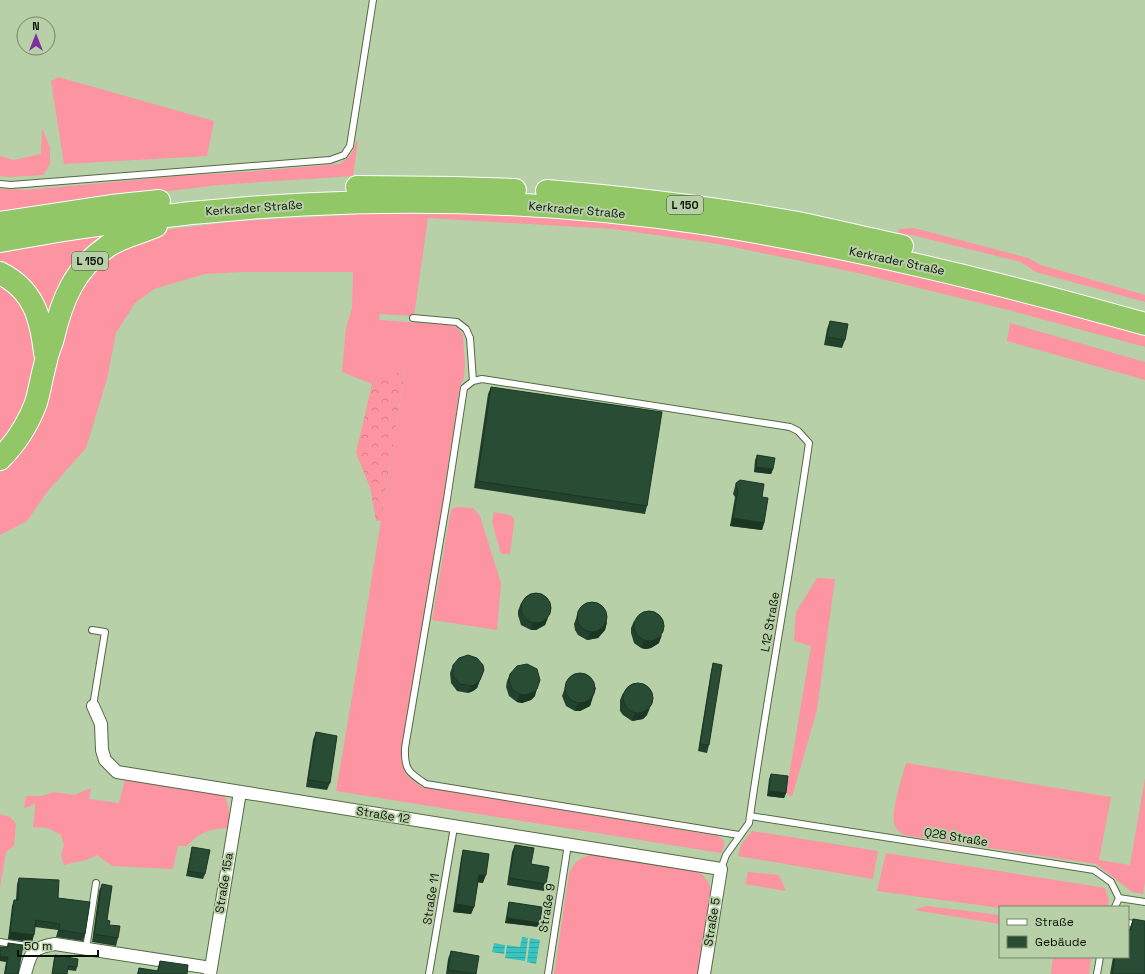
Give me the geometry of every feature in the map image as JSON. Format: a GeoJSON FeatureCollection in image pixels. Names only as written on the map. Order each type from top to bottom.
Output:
{"type":"FeatureCollection","features":[{"type":"Feature","properties":{"kind":"highway","name":"Kerkrader Straße"},"geometry":{"type":"LineString","coordinates":[[0,223],[119,206],[214,196],[303,190],[378,187],[540,191],[637,199],[704,208],[799,224],[948,257],[1145,310]]}},
{"type":"Feature","properties":{"kind":"highway","name":"Kerkrader Straße"},"geometry":{"type":"LineString","coordinates":[[0,241],[74,228],[188,213],[270,206],[373,202],[533,206],[612,212],[722,227],[798,240],[938,269],[1082,306],[1145,324]]}},
{"type":"Feature","properties":{"kind":"highway","name":"L 150"},"geometry":{"type":"LineString","coordinates":[[0,459],[16,441],[31,414],[39,392],[46,361],[64,301],[75,280],[86,265],[100,253],[122,238],[188,213]]}},
{"type":"Feature","properties":{"kind":"highway","name":"L 150"},"geometry":{"type":"LineString","coordinates":[[0,273],[17,285],[32,304],[42,330],[46,361]]}},
{"type":"Feature","properties":{"kind":"street","name":"Straße 12"},"geometry":{"type":"LineString","coordinates":[[92,706],[101,724],[102,750],[105,760],[117,772],[721,869]]}},
{"type":"Feature","properties":{"kind":"street","name":"Straße 15a"},"geometry":{"type":"LineString","coordinates":[[210,971],[240,792]]}},
{"type":"Feature","properties":{"kind":"street","name":"Straße 5"},"geometry":{"type":"LineString","coordinates":[[704,974],[721,869]]}},
{"type":"Feature","properties":{"kind":"street"},"geometry":{"type":"LineString","coordinates":[[25,974],[30,955],[40,946],[55,944],[86,948],[210,971]]}},
{"type":"Feature","properties":{"kind":"lane"},"geometry":{"type":"LineString","coordinates":[[0,184],[11,185],[330,160],[344,155],[350,146],[373,0]]}},
{"type":"Feature","properties":{"kind":"lane"},"geometry":{"type":"LineString","coordinates":[[413,318],[457,322],[466,329],[470,338],[473,381],[464,388],[405,748],[404,761],[411,775],[426,784],[739,835]]}},
{"type":"Feature","properties":{"kind":"lane","name":"L12 Straße"},"geometry":{"type":"LineString","coordinates":[[473,381],[482,379],[790,427],[798,431],[809,443],[750,816]]}},
{"type":"Feature","properties":{"kind":"lane"},"geometry":{"type":"LineString","coordinates":[[92,630],[105,632],[92,706]]}},
{"type":"Feature","properties":{"kind":"lane"},"geometry":{"type":"LineString","coordinates":[[721,869],[726,855],[749,823],[750,816]]}},
{"type":"Feature","properties":{"kind":"lane","name":"Q28 Straße"},"geometry":{"type":"LineString","coordinates":[[750,816],[1094,870],[1111,882],[1119,898]]}},
{"type":"Feature","properties":{"kind":"lane","name":"Straße 11"},"geometry":{"type":"LineString","coordinates":[[429,974],[454,827]]}},
{"type":"Feature","properties":{"kind":"lane","name":"Straße 9"},"geometry":{"type":"LineString","coordinates":[[548,974],[568,844]]}},
{"type":"Feature","properties":{"kind":"lane"},"geometry":{"type":"LineString","coordinates":[[86,948],[96,883]]}},
{"type":"Feature","properties":{"kind":"lane"},"geometry":{"type":"LineString","coordinates":[[1115,906],[1119,898],[1145,902]]}},
{"type":"Feature","properties":{"kind":"lane"},"geometry":{"type":"LineString","coordinates":[[1129,923],[1145,926]]}},
{"type":"Feature","properties":{"kind":"lane"},"geometry":{"type":"LineString","coordinates":[[0,942],[28,946],[35,951]]}},
{"type":"Feature","properties":{"kind":"lane"},"geometry":{"type":"LineString","coordinates":[[1097,974],[1100,958]]}},
{"type":"Feature","properties":{"kind":"green space"},"geometry":{"type":"Polygon","coordinates":[[[58,77],[214,121],[207,156],[64,164],[51,81],[58,77]]]}},
{"type":"Feature","properties":{"kind":"green space"},"geometry":{"type":"Polygon","coordinates":[[[42,128],[50,147],[50,164],[43,175],[9,177],[0,176],[0,156],[14,160],[41,154],[42,128]]]}},
{"type":"Feature","properties":{"kind":"green space"},"geometry":{"type":"Polygon","coordinates":[[[358,141],[353,176],[218,185],[0,214],[0,189],[27,190],[179,176],[339,164],[350,155],[354,150],[356,142],[358,141]]]}},
{"type":"Feature","properties":{"kind":"green space"},"geometry":{"type":"Polygon","coordinates":[[[387,209],[485,211],[639,223],[870,262],[1145,333],[1145,347],[1008,310],[858,273],[719,244],[613,229],[428,218],[414,316],[380,314],[379,320],[449,325],[458,328],[463,335],[465,364],[464,378],[460,386],[443,500],[403,741],[401,760],[405,774],[420,786],[718,836],[724,841],[724,846],[721,853],[336,791],[405,371],[372,384],[342,372],[346,327],[352,309],[353,272],[242,272],[205,274],[154,289],[135,303],[116,333],[107,379],[86,448],[47,492],[27,521],[0,535],[0,473],[30,439],[46,403],[57,354],[81,282],[129,242],[172,229],[239,221],[352,215],[387,209]]]}},
{"type":"Feature","properties":{"kind":"green space"},"geometry":{"type":"Polygon","coordinates":[[[914,228],[1028,258],[1041,265],[1145,295],[1145,302],[1036,272],[1021,262],[912,235],[897,237],[899,229],[914,228]]]}},
{"type":"Feature","properties":{"kind":"green space"},"geometry":{"type":"Polygon","coordinates":[[[127,231],[112,237],[48,335],[0,267],[0,253],[127,231]]]}},
{"type":"Feature","properties":{"kind":"green space"},"geometry":{"type":"Polygon","coordinates":[[[0,280],[24,301],[38,336],[35,377],[20,418],[0,446],[0,280]]]}},
{"type":"Feature","properties":{"kind":"green space"},"geometry":{"type":"Polygon","coordinates":[[[1010,323],[1145,362],[1145,380],[1007,341],[1010,323]]]}},
{"type":"Feature","properties":{"kind":"green space"},"geometry":{"type":"Polygon","coordinates":[[[405,370],[381,521],[376,521],[370,487],[356,453],[372,384],[405,370]]]}},
{"type":"Feature","properties":{"kind":"green space"},"geometry":{"type":"Polygon","coordinates":[[[458,507],[473,508],[480,516],[501,583],[497,630],[432,620],[451,509],[458,507]]]}},
{"type":"Feature","properties":{"kind":"green space"},"geometry":{"type":"Polygon","coordinates":[[[494,512],[509,515],[514,518],[510,554],[501,554],[492,522],[494,512]]]}},
{"type":"Feature","properties":{"kind":"green space"},"geometry":{"type":"Polygon","coordinates":[[[817,578],[835,579],[817,710],[792,797],[786,793],[811,646],[794,641],[796,612],[817,578]]]}},
{"type":"Feature","properties":{"kind":"green space"},"geometry":{"type":"Polygon","coordinates":[[[906,763],[1111,797],[1099,860],[1130,865],[1145,778],[1145,882],[1143,894],[1132,892],[1096,864],[903,835],[895,826],[894,809],[906,763]]]}},
{"type":"Feature","properties":{"kind":"green space"},"geometry":{"type":"Polygon","coordinates":[[[125,780],[224,795],[229,811],[228,828],[205,832],[196,837],[187,846],[178,846],[173,869],[112,866],[97,855],[86,860],[64,865],[61,855],[64,845],[61,835],[48,828],[33,827],[35,803],[24,808],[26,796],[42,796],[54,792],[74,795],[91,788],[89,799],[119,803],[125,780]]]}},
{"type":"Feature","properties":{"kind":"green space"},"geometry":{"type":"Polygon","coordinates":[[[0,814],[10,817],[16,824],[14,846],[6,852],[0,887],[0,814]]]}},
{"type":"Feature","properties":{"kind":"green space"},"geometry":{"type":"Polygon","coordinates":[[[752,831],[878,851],[873,879],[738,856],[741,845],[752,831]]]}},
{"type":"Feature","properties":{"kind":"green space"},"geometry":{"type":"Polygon","coordinates":[[[886,853],[1105,888],[1109,900],[1107,906],[999,906],[999,908],[877,891],[886,853]]]}},
{"type":"Feature","properties":{"kind":"green space"},"geometry":{"type":"Polygon","coordinates":[[[598,854],[696,870],[705,877],[709,883],[712,895],[699,974],[554,974],[569,874],[571,869],[580,859],[598,854]]]}},
{"type":"Feature","properties":{"kind":"green space"},"geometry":{"type":"Polygon","coordinates":[[[748,872],[779,875],[786,891],[745,884],[748,872]]]}},
{"type":"Feature","properties":{"kind":"green space"},"geometry":{"type":"Polygon","coordinates":[[[926,906],[999,915],[999,924],[914,910],[926,906]]]}},
{"type":"Feature","properties":{"kind":"green space"},"geometry":{"type":"Polygon","coordinates":[[[1053,958],[1091,958],[1089,974],[1051,974],[1053,958]]]}},
{"type":"Feature","properties":{"kind":"water"},"geometry":{"type":"Polygon","coordinates":[[[522,937],[528,938],[525,961],[505,958],[507,945],[520,947],[522,937]]]}},
{"type":"Feature","properties":{"kind":"water"},"geometry":{"type":"Polygon","coordinates":[[[530,938],[540,940],[536,964],[527,962],[530,938]]]}},
{"type":"Feature","properties":{"kind":"water"},"geometry":{"type":"Polygon","coordinates":[[[494,943],[505,945],[504,954],[492,952],[494,943]]]}},
{"type":"Feature","properties":{"kind":"building"},"geometry":{"type":"Polygon","coordinates":[[[830,321],[848,324],[845,340],[827,337],[830,321]]]}},
{"type":"Feature","properties":{"kind":"building"},"geometry":{"type":"Polygon","coordinates":[[[491,387],[662,412],[647,506],[477,481],[491,387]]]}},
{"type":"Feature","properties":{"kind":"building"},"geometry":{"type":"Polygon","coordinates":[[[757,455],[775,458],[773,469],[756,467],[757,455]]]}},
{"type":"Feature","properties":{"kind":"building"},"geometry":{"type":"Polygon","coordinates":[[[740,480],[764,484],[762,497],[768,498],[764,523],[733,518],[738,490],[736,483],[740,480]]]}},
{"type":"Feature","properties":{"kind":"building"},"geometry":{"type":"Polygon","coordinates":[[[536,593],[547,597],[551,608],[547,619],[536,623],[525,619],[521,608],[525,597],[536,593]]]}},
{"type":"Feature","properties":{"kind":"building"},"geometry":{"type":"Polygon","coordinates":[[[592,602],[603,606],[607,617],[603,628],[592,632],[581,628],[577,617],[581,606],[592,602]]]}},
{"type":"Feature","properties":{"kind":"building"},"geometry":{"type":"Polygon","coordinates":[[[649,611],[660,615],[664,626],[660,637],[649,641],[638,637],[634,626],[638,615],[649,611]]]}},
{"type":"Feature","properties":{"kind":"building"},"geometry":{"type":"Polygon","coordinates":[[[468,655],[477,658],[483,665],[484,670],[480,680],[471,686],[460,684],[453,676],[453,665],[459,658],[468,655]]]}},
{"type":"Feature","properties":{"kind":"building"},"geometry":{"type":"Polygon","coordinates":[[[713,663],[722,665],[709,745],[700,744],[713,663]]]}},
{"type":"Feature","properties":{"kind":"building"},"geometry":{"type":"Polygon","coordinates":[[[527,664],[537,669],[540,680],[537,689],[534,692],[524,695],[512,689],[509,680],[510,674],[517,666],[527,664]]]}},
{"type":"Feature","properties":{"kind":"building"},"geometry":{"type":"Polygon","coordinates":[[[580,673],[591,677],[595,688],[591,699],[580,703],[569,699],[565,688],[569,677],[580,673]]]}},
{"type":"Feature","properties":{"kind":"building"},"geometry":{"type":"Polygon","coordinates":[[[638,683],[649,687],[653,698],[649,709],[638,713],[627,709],[623,698],[627,687],[638,683]]]}},
{"type":"Feature","properties":{"kind":"building"},"geometry":{"type":"Polygon","coordinates":[[[316,732],[337,736],[330,783],[308,780],[316,732]]]}},
{"type":"Feature","properties":{"kind":"building"},"geometry":{"type":"Polygon","coordinates":[[[771,774],[788,776],[786,793],[769,791],[771,774]]]}},
{"type":"Feature","properties":{"kind":"building"},"geometry":{"type":"Polygon","coordinates":[[[515,845],[534,848],[531,864],[549,867],[546,884],[509,878],[515,845]]]}},
{"type":"Feature","properties":{"kind":"building"},"geometry":{"type":"Polygon","coordinates":[[[192,847],[210,850],[205,874],[188,871],[192,847]]]}},
{"type":"Feature","properties":{"kind":"building"},"geometry":{"type":"Polygon","coordinates":[[[463,850],[489,854],[486,875],[479,875],[474,907],[456,904],[463,850]]]}},
{"type":"Feature","properties":{"kind":"building"},"geometry":{"type":"Polygon","coordinates":[[[19,878],[59,880],[58,898],[90,902],[85,934],[59,930],[60,924],[36,920],[34,935],[10,932],[14,900],[18,900],[19,878]]]}},
{"type":"Feature","properties":{"kind":"building"},"geometry":{"type":"Polygon","coordinates":[[[102,884],[112,886],[107,920],[110,921],[109,925],[120,926],[118,938],[94,934],[102,884]]]}},
{"type":"Feature","properties":{"kind":"building"},"geometry":{"type":"Polygon","coordinates":[[[509,902],[542,907],[540,923],[507,918],[509,902]]]}},
{"type":"Feature","properties":{"kind":"building"},"geometry":{"type":"Polygon","coordinates":[[[1133,919],[1145,921],[1145,974],[1112,974],[1115,958],[1129,958],[1129,930],[1131,930],[1133,919]]]}},
{"type":"Feature","properties":{"kind":"building"},"geometry":{"type":"Polygon","coordinates":[[[8,943],[23,945],[18,974],[5,974],[8,957],[0,956],[0,947],[8,947],[8,943]]]}},
{"type":"Feature","properties":{"kind":"building"},"geometry":{"type":"Polygon","coordinates":[[[451,951],[479,956],[476,974],[448,970],[451,951]]]}},
{"type":"Feature","properties":{"kind":"building"},"geometry":{"type":"Polygon","coordinates":[[[55,955],[78,959],[77,967],[68,966],[67,974],[52,974],[55,955]]]}},
{"type":"Feature","properties":{"kind":"building"},"geometry":{"type":"Polygon","coordinates":[[[160,961],[188,965],[187,974],[138,974],[139,968],[158,971],[160,961]]]}}]}
